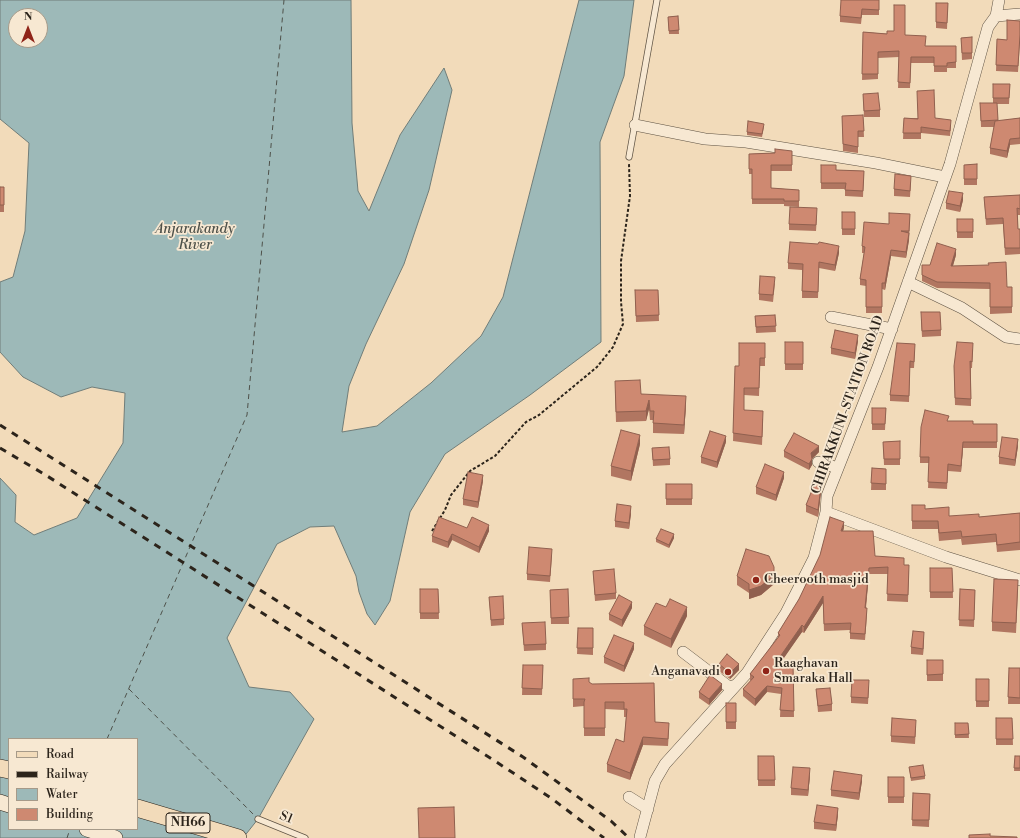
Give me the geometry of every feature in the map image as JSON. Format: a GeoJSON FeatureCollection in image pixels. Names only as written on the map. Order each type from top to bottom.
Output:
{"type":"FeatureCollection","features":[{"type":"Feature","properties":{"kind":"main road","name":"NH66"},"geometry":{"type":"LineString","coordinates":[[138,808],[238,838]]}},
{"type":"Feature","properties":{"kind":"street","name":"CHIRAKKUNI-STATION ROAD"},"geometry":{"type":"LineString","coordinates":[[640,837],[655,782],[665,764],[747,673],[786,613],[814,558],[826,512],[827,496],[860,418],[908,282],[913,254],[945,177],[988,27],[996,16],[996,1]]}},
{"type":"Feature","properties":{"kind":"street"},"geometry":{"type":"LineString","coordinates":[[996,16],[1020,14]]}},
{"type":"Feature","properties":{"kind":"street"},"geometry":{"type":"LineString","coordinates":[[635,125],[705,139],[746,142],[876,163],[945,177]]}},
{"type":"Feature","properties":{"kind":"street"},"geometry":{"type":"LineString","coordinates":[[908,282],[962,308],[1006,337],[1020,339]]}},
{"type":"Feature","properties":{"kind":"street"},"geometry":{"type":"LineString","coordinates":[[831,316],[892,329]]}},
{"type":"Feature","properties":{"kind":"street"},"geometry":{"type":"LineString","coordinates":[[818,462],[838,468]]}},
{"type":"Feature","properties":{"kind":"street"},"geometry":{"type":"LineString","coordinates":[[826,512],[946,557],[1020,580]]}},
{"type":"Feature","properties":{"kind":"street"},"geometry":{"type":"LineString","coordinates":[[683,652],[729,687],[736,685]]}},
{"type":"Feature","properties":{"kind":"street"},"geometry":{"type":"LineString","coordinates":[[629,797],[648,809]]}},
{"type":"Feature","properties":{"kind":"street"},"geometry":{"type":"LineString","coordinates":[[90,830],[115,838]]}},
{"type":"Feature","properties":{"kind":"lane"},"geometry":{"type":"LineString","coordinates":[[629,157],[657,0]]}},
{"type":"Feature","properties":{"kind":"lane","name":"S1"},"geometry":{"type":"LineString","coordinates":[[258,819],[305,838]]}},
{"type":"Feature","properties":{"kind":"path"},"geometry":{"type":"LineString","coordinates":[[432,531],[445,510],[451,495],[470,471],[495,456],[526,422],[539,415],[596,367],[612,347],[623,324],[620,302],[620,262],[630,196],[629,157]]}},
{"type":"Feature","properties":{"kind":"water","name":"Anjarakandy River"},"geometry":{"type":"Polygon","coordinates":[[[0,0],[351,0],[352,123],[358,191],[369,211],[400,135],[444,68],[452,90],[429,190],[404,264],[366,344],[349,386],[342,432],[377,426],[431,383],[481,336],[503,297],[579,0],[634,0],[624,76],[600,142],[601,342],[530,395],[445,454],[410,512],[390,601],[375,625],[367,614],[359,592],[356,576],[334,526],[310,527],[277,544],[227,638],[249,687],[290,692],[314,719],[258,819],[243,838],[0,838],[0,478],[16,495],[15,522],[34,535],[77,518],[123,443],[125,393],[92,387],[61,397],[23,377],[0,352],[0,282],[13,277],[25,231],[29,143],[0,119],[0,0]]]}},
{"type":"Feature","properties":{"kind":"building"},"geometry":{"type":"Polygon","coordinates":[[[841,0],[879,0],[879,10],[862,9],[861,18],[840,16],[841,0]]]}},
{"type":"Feature","properties":{"kind":"building"},"geometry":{"type":"Polygon","coordinates":[[[936,3],[948,3],[947,23],[936,22],[936,3]]]}},
{"type":"Feature","properties":{"kind":"building"},"geometry":{"type":"Polygon","coordinates":[[[894,5],[905,5],[905,35],[926,36],[925,46],[956,46],[956,62],[947,63],[947,66],[934,66],[934,57],[911,57],[910,83],[898,82],[899,51],[878,52],[878,74],[862,74],[863,32],[887,34],[887,31],[894,31],[894,5]]]}},
{"type":"Feature","properties":{"kind":"building"},"geometry":{"type":"Polygon","coordinates":[[[678,16],[679,30],[669,31],[668,17],[678,16]]]}},
{"type":"Feature","properties":{"kind":"building"},"geometry":{"type":"Polygon","coordinates":[[[1007,20],[1020,21],[1018,66],[996,65],[997,39],[1007,40],[1007,20]]]}},
{"type":"Feature","properties":{"kind":"building"},"geometry":{"type":"Polygon","coordinates":[[[972,37],[972,53],[962,53],[961,38],[972,37]]]}},
{"type":"Feature","properties":{"kind":"building"},"geometry":{"type":"Polygon","coordinates":[[[993,84],[1010,84],[1009,98],[993,98],[993,84]]]}},
{"type":"Feature","properties":{"kind":"building"},"geometry":{"type":"Polygon","coordinates":[[[934,90],[935,118],[951,120],[950,131],[921,127],[921,133],[903,133],[904,118],[918,119],[917,91],[934,90]]]}},
{"type":"Feature","properties":{"kind":"building"},"geometry":{"type":"Polygon","coordinates":[[[878,93],[880,110],[864,111],[863,94],[878,93]]]}},
{"type":"Feature","properties":{"kind":"building"},"geometry":{"type":"Polygon","coordinates":[[[980,103],[997,103],[998,120],[981,121],[980,103]]]}},
{"type":"Feature","properties":{"kind":"building"},"geometry":{"type":"Polygon","coordinates":[[[863,115],[864,131],[858,131],[858,147],[843,144],[842,116],[863,115]]]}},
{"type":"Feature","properties":{"kind":"building"},"geometry":{"type":"Polygon","coordinates":[[[1020,118],[1020,138],[1010,139],[1007,151],[990,148],[995,121],[1020,118]]]}},
{"type":"Feature","properties":{"kind":"building"},"geometry":{"type":"Polygon","coordinates":[[[748,121],[764,124],[762,134],[747,132],[748,121]]]}},
{"type":"Feature","properties":{"kind":"building"},"geometry":{"type":"Polygon","coordinates":[[[775,149],[792,151],[792,165],[771,165],[771,188],[799,190],[799,201],[784,201],[784,199],[752,199],[752,169],[749,169],[749,154],[775,153],[775,149]]]}},
{"type":"Feature","properties":{"kind":"building"},"geometry":{"type":"Polygon","coordinates":[[[977,164],[977,179],[964,179],[964,165],[977,164]]]}},
{"type":"Feature","properties":{"kind":"building"},"geometry":{"type":"Polygon","coordinates":[[[821,165],[836,165],[836,170],[864,171],[863,191],[845,190],[846,183],[821,183],[821,165]]]}},
{"type":"Feature","properties":{"kind":"building"},"geometry":{"type":"Polygon","coordinates":[[[895,174],[911,176],[910,191],[894,189],[895,174]]]}},
{"type":"Feature","properties":{"kind":"building"},"geometry":{"type":"Polygon","coordinates":[[[0,187],[4,187],[4,205],[0,205],[0,187]]]}},
{"type":"Feature","properties":{"kind":"building"},"geometry":{"type":"Polygon","coordinates":[[[949,191],[963,193],[960,206],[946,203],[949,191]]]}},
{"type":"Feature","properties":{"kind":"building"},"geometry":{"type":"Polygon","coordinates":[[[1020,195],[1020,209],[1017,208],[1018,229],[1020,229],[1020,248],[1005,248],[1003,218],[986,219],[984,197],[1020,195]]]}},
{"type":"Feature","properties":{"kind":"building"},"geometry":{"type":"Polygon","coordinates":[[[790,207],[817,208],[816,225],[789,224],[790,207]]]}},
{"type":"Feature","properties":{"kind":"building"},"geometry":{"type":"Polygon","coordinates":[[[842,212],[855,212],[855,229],[842,229],[842,212]]]}},
{"type":"Feature","properties":{"kind":"building"},"geometry":{"type":"Polygon","coordinates":[[[889,213],[910,214],[909,231],[901,231],[909,233],[906,252],[891,250],[885,283],[882,283],[882,307],[866,307],[866,280],[860,279],[865,247],[862,246],[864,222],[889,224],[889,213]]]}},
{"type":"Feature","properties":{"kind":"building"},"geometry":{"type":"Polygon","coordinates":[[[957,219],[973,219],[973,232],[957,232],[957,219]]]}},
{"type":"Feature","properties":{"kind":"building"},"geometry":{"type":"Polygon","coordinates":[[[790,242],[818,244],[819,242],[839,246],[835,265],[819,262],[818,292],[802,291],[803,264],[788,263],[790,242]]]}},
{"type":"Feature","properties":{"kind":"building"},"geometry":{"type":"Polygon","coordinates":[[[937,243],[956,249],[951,266],[989,265],[988,263],[1006,262],[1007,287],[1012,287],[1012,307],[990,307],[990,283],[937,282],[922,275],[922,265],[930,265],[937,243]]]}},
{"type":"Feature","properties":{"kind":"building"},"geometry":{"type":"Polygon","coordinates":[[[760,276],[775,277],[773,295],[759,294],[760,276]]]}},
{"type":"Feature","properties":{"kind":"building"},"geometry":{"type":"Polygon","coordinates":[[[635,290],[658,290],[659,315],[636,316],[635,290]]]}},
{"type":"Feature","properties":{"kind":"building"},"geometry":{"type":"Polygon","coordinates":[[[921,312],[940,312],[941,330],[922,331],[921,312]]]}},
{"type":"Feature","properties":{"kind":"building"},"geometry":{"type":"Polygon","coordinates":[[[775,315],[776,326],[756,327],[755,316],[775,315]]]}},
{"type":"Feature","properties":{"kind":"building"},"geometry":{"type":"Polygon","coordinates":[[[835,330],[858,335],[855,353],[831,348],[835,330]]]}},
{"type":"Feature","properties":{"kind":"building"},"geometry":{"type":"Polygon","coordinates":[[[785,342],[803,342],[803,364],[785,364],[785,342]]]}},
{"type":"Feature","properties":{"kind":"building"},"geometry":{"type":"Polygon","coordinates":[[[957,342],[973,343],[972,362],[970,361],[971,399],[955,398],[954,366],[957,342]]]}},
{"type":"Feature","properties":{"kind":"building"},"geometry":{"type":"Polygon","coordinates":[[[739,343],[765,343],[765,358],[760,358],[759,388],[744,388],[744,410],[763,411],[762,437],[733,433],[735,366],[739,366],[739,343]]]}},
{"type":"Feature","properties":{"kind":"building"},"geometry":{"type":"Polygon","coordinates":[[[897,343],[915,344],[914,362],[910,361],[909,396],[890,395],[897,343]]]}},
{"type":"Feature","properties":{"kind":"building"},"geometry":{"type":"Polygon","coordinates":[[[640,380],[641,394],[686,396],[684,425],[653,423],[654,411],[650,411],[649,400],[646,411],[616,412],[615,381],[640,380]]]}},
{"type":"Feature","properties":{"kind":"building"},"geometry":{"type":"Polygon","coordinates":[[[872,408],[886,408],[885,424],[872,424],[872,408]]]}},
{"type":"Feature","properties":{"kind":"building"},"geometry":{"type":"Polygon","coordinates":[[[925,410],[949,416],[947,421],[973,421],[973,424],[997,424],[997,442],[963,442],[961,466],[948,464],[947,483],[928,482],[929,457],[920,457],[921,427],[925,410]]]}},
{"type":"Feature","properties":{"kind":"building"},"geometry":{"type":"Polygon","coordinates":[[[621,430],[640,435],[631,471],[611,466],[621,430]]]}},
{"type":"Feature","properties":{"kind":"building"},"geometry":{"type":"Polygon","coordinates":[[[710,431],[726,436],[717,462],[701,457],[710,431]]]}},
{"type":"Feature","properties":{"kind":"building"},"geometry":{"type":"Polygon","coordinates":[[[794,433],[819,446],[811,453],[812,459],[809,464],[784,451],[794,433]]]}},
{"type":"Feature","properties":{"kind":"building"},"geometry":{"type":"Polygon","coordinates":[[[1002,437],[1018,439],[1015,460],[999,457],[1002,437]]]}},
{"type":"Feature","properties":{"kind":"building"},"geometry":{"type":"Polygon","coordinates":[[[900,441],[900,459],[884,459],[883,442],[900,441]]]}},
{"type":"Feature","properties":{"kind":"building"},"geometry":{"type":"Polygon","coordinates":[[[669,447],[670,459],[653,460],[652,448],[669,447]]]}},
{"type":"Feature","properties":{"kind":"building"},"geometry":{"type":"Polygon","coordinates":[[[765,464],[784,472],[776,495],[756,487],[765,464]]]}},
{"type":"Feature","properties":{"kind":"building"},"geometry":{"type":"Polygon","coordinates":[[[872,468],[886,469],[886,484],[871,483],[872,468]]]}},
{"type":"Feature","properties":{"kind":"building"},"geometry":{"type":"Polygon","coordinates":[[[468,472],[483,475],[478,502],[463,499],[468,472]]]}},
{"type":"Feature","properties":{"kind":"building"},"geometry":{"type":"Polygon","coordinates":[[[815,483],[821,486],[818,510],[806,505],[815,483]]]}},
{"type":"Feature","properties":{"kind":"building"},"geometry":{"type":"Polygon","coordinates":[[[666,484],[692,484],[692,499],[666,499],[666,484]]]}},
{"type":"Feature","properties":{"kind":"building"},"geometry":{"type":"Polygon","coordinates":[[[617,504],[631,506],[629,523],[615,521],[617,504]]]}},
{"type":"Feature","properties":{"kind":"building"},"geometry":{"type":"Polygon","coordinates":[[[912,505],[925,505],[925,509],[949,507],[949,516],[979,514],[979,517],[1020,513],[1020,542],[997,545],[996,534],[962,537],[961,531],[939,533],[938,521],[912,521],[912,505]]]}},
{"type":"Feature","properties":{"kind":"building"},"geometry":{"type":"Polygon","coordinates":[[[439,517],[467,528],[472,517],[489,525],[479,547],[452,534],[448,542],[432,536],[439,517]]]}},
{"type":"Feature","properties":{"kind":"building"},"geometry":{"type":"Polygon","coordinates":[[[830,517],[844,522],[841,531],[873,531],[875,556],[904,558],[904,565],[909,565],[908,595],[887,594],[888,567],[869,568],[865,608],[867,608],[865,634],[850,633],[851,623],[824,624],[823,596],[804,627],[802,625],[775,664],[793,665],[794,711],[780,710],[782,688],[767,686],[755,699],[743,689],[754,677],[750,674],[780,635],[778,633],[799,599],[820,555],[830,517]]]}},
{"type":"Feature","properties":{"kind":"building"},"geometry":{"type":"Polygon","coordinates":[[[661,529],[674,534],[669,545],[656,539],[661,529]]]}},
{"type":"Feature","properties":{"kind":"building"},"geometry":{"type":"Polygon","coordinates":[[[529,547],[552,549],[550,576],[527,574],[529,547]]]}},
{"type":"Feature","properties":{"kind":"building","name":"Cheerooth masjid"},"geometry":{"type":"Polygon","coordinates":[[[746,549],[769,556],[774,567],[774,575],[761,586],[749,590],[749,584],[737,576],[746,549]]]}},
{"type":"Feature","properties":{"kind":"building"},"geometry":{"type":"Polygon","coordinates":[[[930,568],[952,568],[953,592],[930,592],[930,568]]]}},
{"type":"Feature","properties":{"kind":"building"},"geometry":{"type":"Polygon","coordinates":[[[614,569],[616,593],[595,595],[593,571],[614,569]]]}},
{"type":"Feature","properties":{"kind":"building"},"geometry":{"type":"Polygon","coordinates":[[[994,579],[1018,580],[1016,623],[992,622],[994,579]]]}},
{"type":"Feature","properties":{"kind":"building"},"geometry":{"type":"Polygon","coordinates":[[[420,589],[438,589],[439,613],[420,613],[420,589]]]}},
{"type":"Feature","properties":{"kind":"building"},"geometry":{"type":"Polygon","coordinates":[[[568,589],[569,617],[551,618],[550,590],[568,589]]]}},
{"type":"Feature","properties":{"kind":"building"},"geometry":{"type":"Polygon","coordinates":[[[960,589],[975,590],[974,620],[959,620],[960,589]]]}},
{"type":"Feature","properties":{"kind":"building"},"geometry":{"type":"Polygon","coordinates":[[[619,595],[632,602],[622,620],[609,614],[619,595]]]}},
{"type":"Feature","properties":{"kind":"building"},"geometry":{"type":"Polygon","coordinates":[[[503,596],[504,619],[491,620],[489,597],[503,596]]]}},
{"type":"Feature","properties":{"kind":"building"},"geometry":{"type":"Polygon","coordinates":[[[670,599],[687,607],[671,639],[644,626],[656,603],[666,607],[670,599]]]}},
{"type":"Feature","properties":{"kind":"building"},"geometry":{"type":"Polygon","coordinates":[[[545,622],[546,644],[524,645],[522,623],[545,622]]]}},
{"type":"Feature","properties":{"kind":"building"},"geometry":{"type":"Polygon","coordinates":[[[578,628],[593,628],[593,648],[577,648],[578,628]]]}},
{"type":"Feature","properties":{"kind":"building"},"geometry":{"type":"Polygon","coordinates":[[[913,631],[924,632],[923,649],[911,647],[913,631]]]}},
{"type":"Feature","properties":{"kind":"building"},"geometry":{"type":"Polygon","coordinates":[[[614,635],[634,643],[624,666],[604,657],[614,635]]]}},
{"type":"Feature","properties":{"kind":"building"},"geometry":{"type":"Polygon","coordinates":[[[727,654],[739,664],[730,673],[719,664],[727,654]]]}},
{"type":"Feature","properties":{"kind":"building"},"geometry":{"type":"Polygon","coordinates":[[[927,660],[943,660],[943,674],[927,675],[927,660]]]}},
{"type":"Feature","properties":{"kind":"building"},"geometry":{"type":"Polygon","coordinates":[[[523,665],[543,665],[542,689],[522,688],[523,665]]]}},
{"type":"Feature","properties":{"kind":"building"},"geometry":{"type":"Polygon","coordinates":[[[1009,668],[1020,668],[1020,698],[1008,697],[1009,668]]]}},
{"type":"Feature","properties":{"kind":"building"},"geometry":{"type":"Polygon","coordinates":[[[710,675],[722,684],[709,699],[699,692],[710,675]]]}},
{"type":"Feature","properties":{"kind":"building"},"geometry":{"type":"Polygon","coordinates":[[[589,678],[589,682],[592,684],[654,683],[655,722],[669,723],[668,739],[643,737],[630,773],[607,764],[616,739],[624,742],[627,709],[624,709],[624,702],[605,702],[605,728],[584,728],[585,699],[573,699],[573,679],[589,678]]]}},
{"type":"Feature","properties":{"kind":"building"},"geometry":{"type":"Polygon","coordinates":[[[976,679],[989,679],[989,701],[976,701],[976,679]]]}},
{"type":"Feature","properties":{"kind":"building"},"geometry":{"type":"Polygon","coordinates":[[[852,680],[869,680],[868,698],[851,697],[852,680]]]}},
{"type":"Feature","properties":{"kind":"building"},"geometry":{"type":"Polygon","coordinates":[[[830,688],[832,704],[818,706],[816,689],[830,688]]]}},
{"type":"Feature","properties":{"kind":"building"},"geometry":{"type":"Polygon","coordinates":[[[726,703],[736,703],[736,722],[726,722],[726,703]]]}},
{"type":"Feature","properties":{"kind":"building"},"geometry":{"type":"Polygon","coordinates":[[[892,718],[916,720],[915,737],[891,736],[892,718]]]}},
{"type":"Feature","properties":{"kind":"building"},"geometry":{"type":"Polygon","coordinates":[[[996,718],[1012,718],[1013,739],[996,739],[996,718]]]}},
{"type":"Feature","properties":{"kind":"building"},"geometry":{"type":"Polygon","coordinates":[[[955,723],[968,723],[969,734],[955,735],[955,723]]]}},
{"type":"Feature","properties":{"kind":"building"},"geometry":{"type":"Polygon","coordinates":[[[758,756],[774,756],[775,780],[758,780],[758,756]]]}},
{"type":"Feature","properties":{"kind":"building"},"geometry":{"type":"Polygon","coordinates":[[[1015,756],[1020,756],[1020,768],[1014,768],[1015,756]]]}},
{"type":"Feature","properties":{"kind":"building"},"geometry":{"type":"Polygon","coordinates":[[[923,765],[925,776],[911,778],[909,767],[923,765]]]}},
{"type":"Feature","properties":{"kind":"building"},"geometry":{"type":"Polygon","coordinates":[[[793,767],[810,768],[808,790],[791,788],[793,767]]]}},
{"type":"Feature","properties":{"kind":"building"},"geometry":{"type":"Polygon","coordinates":[[[834,771],[862,775],[859,793],[831,790],[834,771]]]}},
{"type":"Feature","properties":{"kind":"building"},"geometry":{"type":"Polygon","coordinates":[[[888,777],[904,777],[904,797],[888,797],[888,777]]]}},
{"type":"Feature","properties":{"kind":"building"},"geometry":{"type":"Polygon","coordinates":[[[913,793],[930,794],[929,820],[912,820],[913,793]]]}},
{"type":"Feature","properties":{"kind":"building"},"geometry":{"type":"Polygon","coordinates":[[[817,805],[838,808],[836,825],[814,822],[817,805]]]}},
{"type":"Feature","properties":{"kind":"building"},"geometry":{"type":"Polygon","coordinates":[[[454,807],[455,838],[419,838],[418,808],[454,807]]]}},
{"type":"Feature","properties":{"kind":"building"},"geometry":{"type":"Polygon","coordinates":[[[990,834],[990,836],[1017,838],[969,838],[969,835],[990,834]]]}},
{"type":"Feature","properties":{"kind":"ferry route"},"geometry":{"type":"LineString","coordinates":[[107,738],[247,415],[284,0]]}},
{"type":"Feature","properties":{"kind":"ferry route"},"geometry":{"type":"LineString","coordinates":[[129,689],[256,817]]}},
{"type":"Feature","properties":{"kind":"ferry route"},"geometry":{"type":"LineString","coordinates":[[67,838],[70,830]]}},
{"type":"Feature","properties":{"kind":"railway"},"geometry":{"type":"LineString","coordinates":[[0,425],[523,757],[611,821],[629,838]]}},
{"type":"Feature","properties":{"kind":"railway"},"geometry":{"type":"LineString","coordinates":[[0,448],[44,474],[498,763],[551,798],[604,838]]}},
{"type":"Feature","properties":{"kind":"place","name":"Cheerooth masjid"},"geometry":{"type":"Point","coordinates":[756,580]}},
{"type":"Feature","properties":{"kind":"place","name":"Raaghavan Smaraka Hall"},"geometry":{"type":"Point","coordinates":[766,671]}},
{"type":"Feature","properties":{"kind":"place","name":"Anganavadi"},"geometry":{"type":"Point","coordinates":[728,672]}}]}
